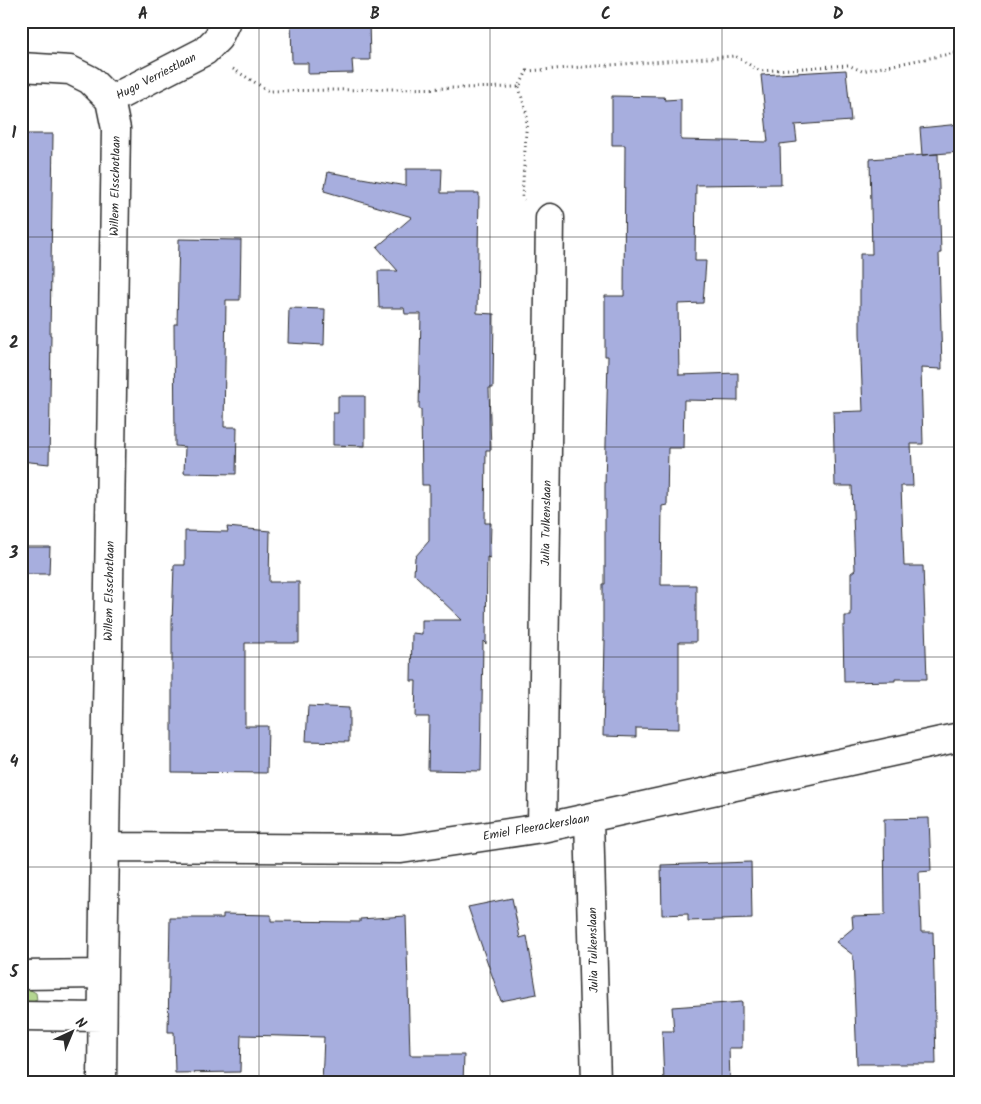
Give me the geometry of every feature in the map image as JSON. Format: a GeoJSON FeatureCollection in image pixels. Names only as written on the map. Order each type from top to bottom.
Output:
{"type":"FeatureCollection","features":[{"type":"Feature","properties":{"kind":"street","name":"Hugo Verriestlaan"},"geometry":{"type":"LineString","coordinates":[[21,67],[70,70],[90,80],[110,100],[205,51],[218,38],[226,21]]}},
{"type":"Feature","properties":{"kind":"street","name":"Willem Elsschotlaan"},"geometry":{"type":"LineString","coordinates":[[102,1083],[102,974],[116,129],[110,100]]}},
{"type":"Feature","properties":{"kind":"street","name":"Julia Tulkenslaan"},"geometry":{"type":"LineString","coordinates":[[542,828],[550,218]]}},
{"type":"Feature","properties":{"kind":"street","name":"Emiel Fleerackerslaan"},"geometry":{"type":"LineString","coordinates":[[105,847],[401,849],[542,828],[960,737]]}},
{"type":"Feature","properties":{"kind":"street","name":"Julia Tulkenslaan"},"geometry":{"type":"LineString","coordinates":[[589,818],[596,1083]]}},
{"type":"Feature","properties":{"kind":"street"},"geometry":{"type":"LineString","coordinates":[[21,975],[102,974]]}},
{"type":"Feature","properties":{"kind":"street"},"geometry":{"type":"LineString","coordinates":[[21,1016],[102,1017]]}},
{"type":"Feature","properties":{"kind":"path"},"geometry":{"type":"LineString","coordinates":[[205,51],[268,92],[519,87]]}},
{"type":"Feature","properties":{"kind":"path"},"geometry":{"type":"LineString","coordinates":[[550,218],[522,198],[527,116],[519,87],[527,70],[735,56],[760,71],[848,65],[862,71],[960,52]]}},
{"type":"Feature","properties":{"kind":"green space"},"geometry":{"type":"Polygon","coordinates":[[[21,988],[27,988],[36,993],[37,1000],[21,1005],[21,988]]]}},
{"type":"Feature","properties":{"kind":"building"},"geometry":{"type":"Polygon","coordinates":[[[291,21],[369,21],[370,60],[352,60],[353,73],[308,74],[308,63],[292,63],[291,21]]]}},
{"type":"Feature","properties":{"kind":"building"},"geometry":{"type":"Polygon","coordinates":[[[846,70],[851,121],[795,125],[797,142],[780,144],[781,184],[696,185],[695,261],[706,261],[703,303],[678,304],[679,375],[738,373],[738,401],[684,400],[683,448],[668,448],[667,505],[662,506],[661,585],[696,585],[696,642],[679,642],[679,729],[636,728],[636,737],[603,736],[605,640],[603,640],[603,584],[605,584],[608,356],[605,356],[605,296],[624,296],[625,145],[612,145],[612,96],[664,97],[665,100],[681,99],[681,140],[768,142],[761,75],[846,70]]]}},
{"type":"Feature","properties":{"kind":"building"},"geometry":{"type":"Polygon","coordinates":[[[960,124],[960,152],[922,155],[920,128],[960,124]]]}},
{"type":"Feature","properties":{"kind":"building"},"geometry":{"type":"Polygon","coordinates":[[[21,134],[53,134],[49,464],[21,461],[21,134]]]}},
{"type":"Feature","properties":{"kind":"building"},"geometry":{"type":"Polygon","coordinates":[[[938,154],[942,369],[921,368],[923,444],[911,444],[913,486],[901,486],[904,566],[923,566],[927,679],[844,682],[843,626],[845,626],[845,616],[851,616],[851,573],[855,570],[852,486],[835,486],[833,412],[863,411],[860,333],[860,254],[872,254],[870,159],[938,154]]]}},
{"type":"Feature","properties":{"kind":"building"},"geometry":{"type":"Polygon","coordinates":[[[406,169],[442,169],[441,193],[479,193],[477,313],[494,314],[493,388],[489,388],[491,450],[486,450],[485,523],[491,523],[490,558],[487,557],[486,644],[483,641],[481,771],[428,770],[429,717],[415,717],[416,681],[411,681],[412,633],[422,634],[422,620],[462,620],[414,574],[415,557],[429,541],[429,485],[422,485],[421,409],[419,409],[421,314],[405,314],[404,308],[379,308],[378,271],[398,271],[377,247],[412,217],[324,191],[328,172],[406,186],[406,169]]]}},
{"type":"Feature","properties":{"kind":"building"},"geometry":{"type":"Polygon","coordinates":[[[179,239],[241,240],[240,300],[226,300],[224,427],[237,427],[236,474],[184,473],[185,447],[175,446],[174,324],[177,324],[179,239]]]}},
{"type":"Feature","properties":{"kind":"building"},"geometry":{"type":"Polygon","coordinates":[[[289,308],[325,309],[324,345],[288,343],[289,308]]]}},
{"type":"Feature","properties":{"kind":"building"},"geometry":{"type":"Polygon","coordinates":[[[338,396],[365,396],[365,446],[333,445],[333,413],[338,413],[338,396]]]}},
{"type":"Feature","properties":{"kind":"building"},"geometry":{"type":"Polygon","coordinates":[[[227,527],[270,531],[269,582],[299,582],[299,643],[245,643],[245,726],[268,726],[267,773],[172,772],[174,565],[185,565],[185,531],[228,532],[227,527]]]}},
{"type":"Feature","properties":{"kind":"building"},"geometry":{"type":"Polygon","coordinates":[[[21,547],[50,547],[49,574],[21,574],[21,547]]]}},
{"type":"Feature","properties":{"kind":"building"},"geometry":{"type":"Polygon","coordinates":[[[308,706],[349,708],[349,742],[306,741],[308,706]]]}},
{"type":"Feature","properties":{"kind":"building"},"geometry":{"type":"Polygon","coordinates":[[[929,818],[931,871],[919,872],[921,932],[933,932],[936,1064],[857,1064],[853,955],[836,942],[853,928],[852,916],[885,915],[884,819],[929,818]]]}},
{"type":"Feature","properties":{"kind":"building"},"geometry":{"type":"Polygon","coordinates":[[[751,862],[752,919],[688,921],[688,914],[662,915],[661,865],[751,862]]]}},
{"type":"Feature","properties":{"kind":"building"},"geometry":{"type":"Polygon","coordinates":[[[512,898],[520,938],[527,936],[537,994],[501,1001],[468,907],[512,898]]]}},
{"type":"Feature","properties":{"kind":"building"},"geometry":{"type":"Polygon","coordinates":[[[223,914],[271,915],[271,921],[360,922],[360,919],[406,916],[410,1055],[464,1055],[463,1083],[322,1083],[324,1037],[241,1035],[240,1072],[175,1073],[174,1032],[168,1032],[170,918],[223,918],[223,914]]]}},
{"type":"Feature","properties":{"kind":"building"},"geometry":{"type":"Polygon","coordinates":[[[742,1002],[742,1048],[729,1048],[730,1083],[664,1083],[662,1031],[674,1031],[672,1007],[742,1002]]]}}]}
